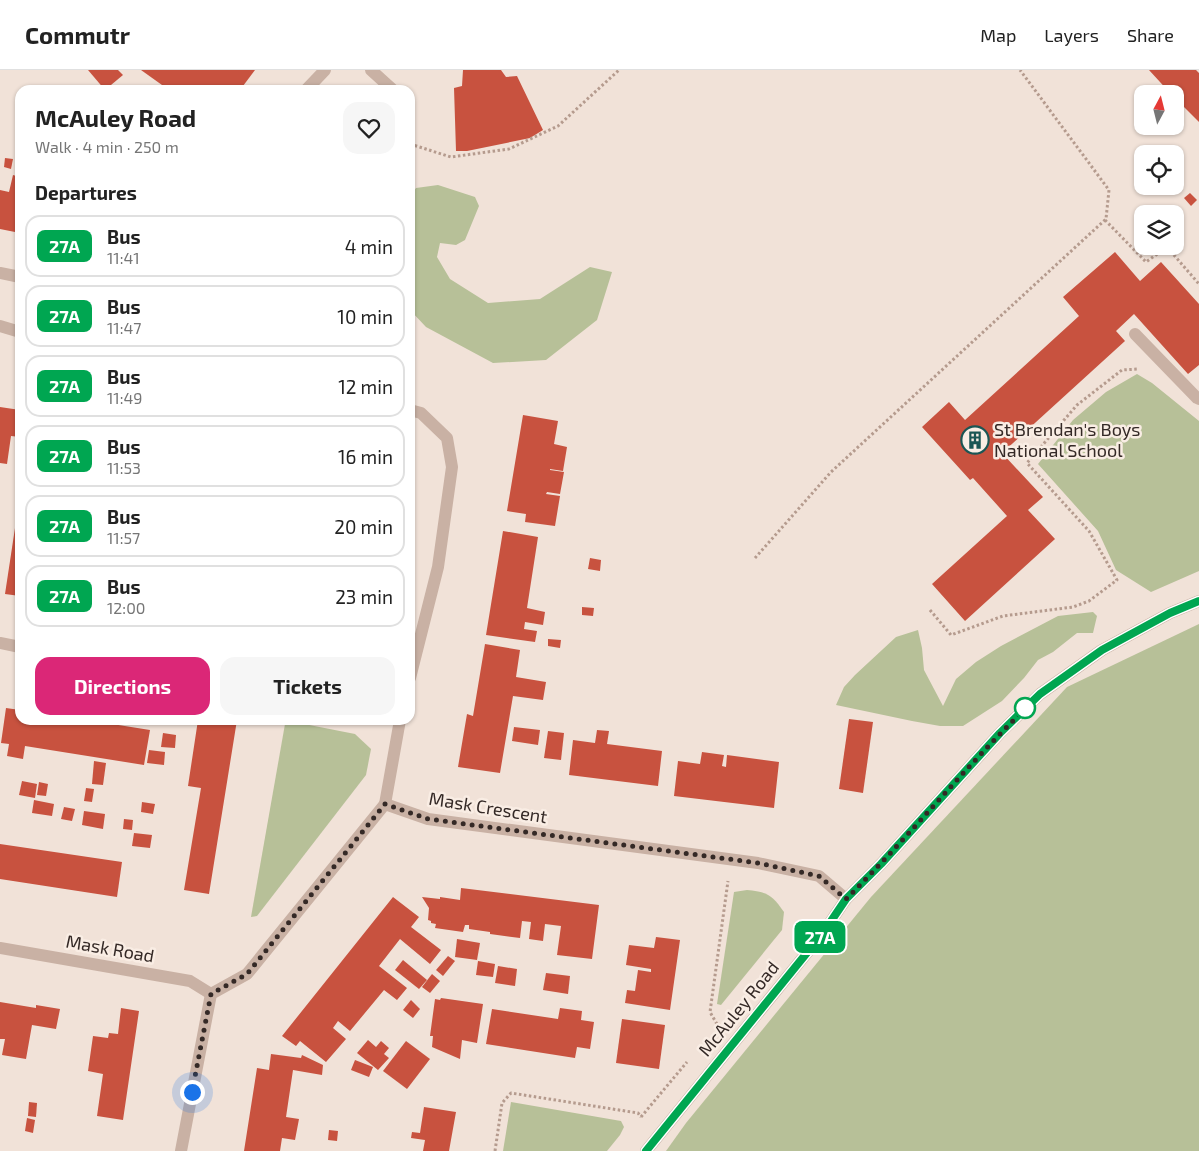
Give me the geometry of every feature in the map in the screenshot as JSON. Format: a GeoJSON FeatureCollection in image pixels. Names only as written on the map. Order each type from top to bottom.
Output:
{"type":"FeatureCollection","features":[{"type":"Feature","properties":{"kind":"street"},"geometry":{"type":"LineString","coordinates":[[311,85],[325,70]]}},
{"type":"Feature","properties":{"kind":"street"},"geometry":{"type":"LineString","coordinates":[[371,70],[388,85]]}},
{"type":"Feature","properties":{"kind":"street"},"geometry":{"type":"LineString","coordinates":[[0,273],[15,276]]}},
{"type":"Feature","properties":{"kind":"street"},"geometry":{"type":"LineString","coordinates":[[0,326],[15,330]]}},
{"type":"Feature","properties":{"kind":"street"},"geometry":{"type":"LineString","coordinates":[[1135,334],[1199,399]]}},
{"type":"Feature","properties":{"kind":"street"},"geometry":{"type":"LineString","coordinates":[[415,412],[420,413],[447,438],[452,467],[438,567],[415,658]]}},
{"type":"Feature","properties":{"kind":"street","name":"McAuley Road"},"geometry":{"type":"LineString","coordinates":[[646,1151],[823,933],[846,899],[881,864],[1000,733],[1040,694],[1102,650],[1170,613],[1199,601]]}},
{"type":"Feature","properties":{"kind":"street"},"geometry":{"type":"LineString","coordinates":[[0,644],[15,646]]}},
{"type":"Feature","properties":{"kind":"street"},"geometry":{"type":"LineString","coordinates":[[181,1151],[211,994],[247,974],[385,804],[399,725]]}},
{"type":"Feature","properties":{"kind":"street","name":"Mask Crescent"},"geometry":{"type":"LineString","coordinates":[[385,804],[428,819],[758,863],[819,876],[846,899]]}},
{"type":"Feature","properties":{"kind":"street","name":"Mask Road"},"geometry":{"type":"LineString","coordinates":[[0,948],[190,981],[211,994]]}},
{"type":"Feature","properties":{"kind":"path"},"geometry":{"type":"LineString","coordinates":[[415,145],[451,156],[509,149],[558,126],[619,70]]}},
{"type":"Feature","properties":{"kind":"path"},"geometry":{"type":"LineString","coordinates":[[755,558],[831,472],[1105,220],[1108,190],[1020,70]]}},
{"type":"Feature","properties":{"kind":"path"},"geometry":{"type":"LineString","coordinates":[[1105,220],[1146,262],[1167,247],[1199,284]]}},
{"type":"Feature","properties":{"kind":"path"},"geometry":{"type":"LineString","coordinates":[[930,610],[951,635],[1003,616],[1073,607],[1089,601],[1117,580],[1090,531],[1027,463],[1077,405],[1122,370],[1143,368]]}},
{"type":"Feature","properties":{"kind":"path"},"geometry":{"type":"LineString","coordinates":[[711,1034],[718,1026],[710,1012],[731,859]]}},
{"type":"Feature","properties":{"kind":"path"},"geometry":{"type":"LineString","coordinates":[[641,1117],[692,1056]]}},
{"type":"Feature","properties":{"kind":"path"},"geometry":{"type":"LineString","coordinates":[[495,1151],[502,1102],[511,1093],[638,1113],[659,1135]]}},
{"type":"Feature","properties":{"kind":"green space"},"geometry":{"type":"Polygon","coordinates":[[[438,185],[475,197],[479,206],[465,240],[456,245],[440,243],[437,257],[450,279],[488,303],[540,299],[590,267],[612,272],[597,320],[546,360],[493,363],[426,327],[415,315],[416,188],[438,185]]]}},
{"type":"Feature","properties":{"kind":"green space"},"geometry":{"type":"Polygon","coordinates":[[[1137,374],[1152,383],[1199,421],[1199,571],[1151,592],[1116,570],[1098,531],[1038,464],[1073,420],[1106,392],[1137,374]]]}},
{"type":"Feature","properties":{"kind":"green space"},"geometry":{"type":"Polygon","coordinates":[[[1093,612],[1097,616],[1093,633],[1077,633],[1053,652],[1038,660],[1002,701],[963,726],[940,726],[836,705],[844,687],[896,637],[918,630],[924,670],[943,706],[956,679],[976,662],[1001,646],[1058,616],[1093,612]]]}},
{"type":"Feature","properties":{"kind":"green space"},"geometry":{"type":"Polygon","coordinates":[[[1199,624],[1199,1151],[666,1151],[686,1123],[871,897],[1067,687],[1199,624]]]}},
{"type":"Feature","properties":{"kind":"green space"},"geometry":{"type":"Polygon","coordinates":[[[285,725],[309,725],[355,734],[371,749],[366,775],[257,916],[251,917],[285,725]]]}},
{"type":"Feature","properties":{"kind":"green space"},"geometry":{"type":"Polygon","coordinates":[[[747,890],[765,893],[776,902],[784,912],[782,930],[721,1005],[717,1004],[734,892],[747,890]]]}},
{"type":"Feature","properties":{"kind":"green space"},"geometry":{"type":"Polygon","coordinates":[[[511,1102],[621,1121],[624,1127],[607,1151],[503,1151],[511,1102]]]}},
{"type":"Feature","properties":{"kind":"building"},"geometry":{"type":"Polygon","coordinates":[[[88,70],[118,70],[123,75],[111,85],[101,85],[88,70]]]}},
{"type":"Feature","properties":{"kind":"building"},"geometry":{"type":"Polygon","coordinates":[[[141,70],[255,70],[244,85],[162,85],[141,70]]]}},
{"type":"Feature","properties":{"kind":"building"},"geometry":{"type":"Polygon","coordinates":[[[463,70],[501,70],[506,77],[517,76],[543,130],[530,138],[467,151],[456,151],[454,88],[462,86],[463,70]]]}},
{"type":"Feature","properties":{"kind":"building"},"geometry":{"type":"Polygon","coordinates":[[[1149,70],[1196,70],[1199,73],[1199,122],[1184,107],[1184,85],[1163,85],[1149,70]]]}},
{"type":"Feature","properties":{"kind":"building"},"geometry":{"type":"Polygon","coordinates":[[[5,158],[13,159],[11,169],[4,167],[5,158]]]}},
{"type":"Feature","properties":{"kind":"building"},"geometry":{"type":"Polygon","coordinates":[[[13,175],[15,176],[15,232],[0,229],[0,190],[9,192],[13,175]]]}},
{"type":"Feature","properties":{"kind":"building"},"geometry":{"type":"Polygon","coordinates":[[[1190,193],[1197,200],[1191,206],[1184,198],[1190,193]]]}},
{"type":"Feature","properties":{"kind":"building","name":"St Brendan's Boys National School"},"geometry":{"type":"Polygon","coordinates":[[[1115,252],[1140,281],[1161,262],[1199,304],[1199,365],[1188,374],[1134,314],[1116,331],[1125,341],[1002,453],[1043,497],[1028,510],[1055,539],[965,621],[932,584],[1007,516],[973,478],[970,480],[922,427],[949,402],[965,420],[1079,316],[1063,297],[1115,252]]]}},
{"type":"Feature","properties":{"kind":"building"},"geometry":{"type":"Polygon","coordinates":[[[0,407],[15,409],[15,436],[11,436],[7,464],[0,463],[0,407]]]}},
{"type":"Feature","properties":{"kind":"building"},"geometry":{"type":"Polygon","coordinates":[[[523,415],[558,421],[554,444],[567,447],[563,471],[550,469],[564,472],[560,494],[547,492],[546,494],[560,496],[555,526],[525,522],[526,514],[507,511],[523,415]]]}},
{"type":"Feature","properties":{"kind":"building"},"geometry":{"type":"Polygon","coordinates":[[[15,528],[15,595],[5,594],[15,528]]]}},
{"type":"Feature","properties":{"kind":"building"},"geometry":{"type":"Polygon","coordinates":[[[503,531],[538,537],[527,608],[545,612],[543,625],[525,622],[524,629],[537,631],[535,642],[486,635],[503,531]]]}},
{"type":"Feature","properties":{"kind":"building"},"geometry":{"type":"Polygon","coordinates":[[[590,558],[601,560],[600,571],[588,569],[590,558]]]}},
{"type":"Feature","properties":{"kind":"building"},"geometry":{"type":"Polygon","coordinates":[[[582,607],[594,608],[593,616],[582,615],[582,607]]]}},
{"type":"Feature","properties":{"kind":"building"},"geometry":{"type":"Polygon","coordinates":[[[548,639],[561,640],[560,648],[548,646],[548,639]]]}},
{"type":"Feature","properties":{"kind":"building"},"geometry":{"type":"Polygon","coordinates":[[[485,644],[520,650],[516,677],[546,682],[543,700],[513,696],[500,773],[458,767],[467,714],[473,716],[485,644]]]}},
{"type":"Feature","properties":{"kind":"building"},"geometry":{"type":"Polygon","coordinates":[[[6,708],[15,709],[15,725],[118,725],[150,730],[144,765],[25,746],[23,759],[7,756],[9,744],[1,743],[6,708]]]}},
{"type":"Feature","properties":{"kind":"building"},"geometry":{"type":"Polygon","coordinates":[[[849,719],[873,722],[863,793],[839,789],[849,719]]]}},
{"type":"Feature","properties":{"kind":"building"},"geometry":{"type":"Polygon","coordinates":[[[197,725],[236,725],[209,894],[184,890],[201,788],[188,786],[197,725]]]}},
{"type":"Feature","properties":{"kind":"building"},"geometry":{"type":"Polygon","coordinates":[[[514,727],[540,730],[538,745],[512,741],[514,727]]]}},
{"type":"Feature","properties":{"kind":"building"},"geometry":{"type":"Polygon","coordinates":[[[597,730],[609,731],[607,744],[662,751],[658,786],[569,775],[573,740],[595,743],[597,730]]]}},
{"type":"Feature","properties":{"kind":"building"},"geometry":{"type":"Polygon","coordinates":[[[548,731],[564,733],[561,760],[544,758],[548,731]]]}},
{"type":"Feature","properties":{"kind":"building"},"geometry":{"type":"Polygon","coordinates":[[[163,733],[176,735],[175,748],[161,747],[163,733]]]}},
{"type":"Feature","properties":{"kind":"building"},"geometry":{"type":"Polygon","coordinates":[[[149,750],[165,752],[164,765],[147,763],[149,750]]]}},
{"type":"Feature","properties":{"kind":"building"},"geometry":{"type":"Polygon","coordinates":[[[702,752],[724,755],[722,766],[726,767],[727,755],[779,762],[774,808],[674,796],[678,761],[700,764],[702,752]]]}},
{"type":"Feature","properties":{"kind":"building"},"geometry":{"type":"Polygon","coordinates":[[[94,761],[106,763],[103,785],[92,784],[94,761]]]}},
{"type":"Feature","properties":{"kind":"building"},"geometry":{"type":"Polygon","coordinates":[[[22,781],[37,784],[35,798],[19,795],[22,781]]]}},
{"type":"Feature","properties":{"kind":"building"},"geometry":{"type":"Polygon","coordinates":[[[39,782],[48,784],[46,796],[37,795],[39,782]]]}},
{"type":"Feature","properties":{"kind":"building"},"geometry":{"type":"Polygon","coordinates":[[[86,788],[94,789],[92,802],[84,801],[86,788]]]}},
{"type":"Feature","properties":{"kind":"building"},"geometry":{"type":"Polygon","coordinates":[[[34,800],[54,804],[52,816],[32,813],[34,800]]]}},
{"type":"Feature","properties":{"kind":"building"},"geometry":{"type":"Polygon","coordinates":[[[142,802],[155,804],[153,814],[141,812],[142,802]]]}},
{"type":"Feature","properties":{"kind":"building"},"geometry":{"type":"Polygon","coordinates":[[[64,807],[75,809],[72,821],[61,819],[64,807]]]}},
{"type":"Feature","properties":{"kind":"building"},"geometry":{"type":"Polygon","coordinates":[[[84,811],[105,814],[103,829],[82,825],[84,811]]]}},
{"type":"Feature","properties":{"kind":"building"},"geometry":{"type":"Polygon","coordinates":[[[124,819],[133,820],[132,830],[123,829],[124,819]]]}},
{"type":"Feature","properties":{"kind":"building"},"geometry":{"type":"Polygon","coordinates":[[[134,833],[152,835],[150,848],[132,846],[134,833]]]}},
{"type":"Feature","properties":{"kind":"building"},"geometry":{"type":"Polygon","coordinates":[[[0,844],[122,862],[117,897],[0,879],[0,844]]]}},
{"type":"Feature","properties":{"kind":"building"},"geometry":{"type":"Polygon","coordinates":[[[461,888],[599,905],[592,959],[557,955],[561,926],[545,924],[543,941],[529,939],[531,922],[522,921],[520,938],[469,929],[469,925],[465,925],[463,932],[435,928],[436,924],[428,920],[429,908],[422,897],[460,900],[461,888]]]}},
{"type":"Feature","properties":{"kind":"building"},"geometry":{"type":"Polygon","coordinates":[[[393,897],[419,917],[411,927],[441,950],[430,964],[400,939],[379,966],[407,988],[397,1000],[384,990],[350,1031],[338,1021],[333,1028],[346,1039],[326,1062],[300,1041],[296,1046],[282,1036],[393,897]]]}},
{"type":"Feature","properties":{"kind":"building"},"geometry":{"type":"Polygon","coordinates":[[[656,937],[680,940],[670,1010],[625,1003],[627,990],[635,991],[638,970],[651,972],[651,969],[626,965],[629,945],[654,948],[656,937]]]}},
{"type":"Feature","properties":{"kind":"building"},"geometry":{"type":"Polygon","coordinates":[[[457,939],[480,943],[477,960],[455,957],[457,939]]]}},
{"type":"Feature","properties":{"kind":"building"},"geometry":{"type":"Polygon","coordinates":[[[448,956],[455,961],[443,976],[436,970],[448,956]]]}},
{"type":"Feature","properties":{"kind":"building"},"geometry":{"type":"Polygon","coordinates":[[[403,960],[427,980],[419,989],[395,970],[403,960]]]}},
{"type":"Feature","properties":{"kind":"building"},"geometry":{"type":"Polygon","coordinates":[[[478,961],[495,964],[493,977],[476,975],[478,961]]]}},
{"type":"Feature","properties":{"kind":"building"},"geometry":{"type":"Polygon","coordinates":[[[498,966],[517,969],[515,986],[495,983],[498,966]]]}},
{"type":"Feature","properties":{"kind":"building"},"geometry":{"type":"Polygon","coordinates":[[[546,973],[570,976],[568,994],[543,990],[546,973]]]}},
{"type":"Feature","properties":{"kind":"building"},"geometry":{"type":"Polygon","coordinates":[[[432,974],[440,981],[430,993],[422,987],[432,974]]]}},
{"type":"Feature","properties":{"kind":"building"},"geometry":{"type":"Polygon","coordinates":[[[441,998],[483,1004],[477,1043],[462,1040],[460,1059],[432,1047],[433,1036],[430,1036],[435,999],[440,1000],[441,998]]]}},
{"type":"Feature","properties":{"kind":"building"},"geometry":{"type":"Polygon","coordinates":[[[411,1000],[420,1009],[413,1018],[403,1010],[411,1000]]]}},
{"type":"Feature","properties":{"kind":"building"},"geometry":{"type":"Polygon","coordinates":[[[0,1002],[36,1008],[36,1005],[60,1009],[56,1029],[32,1025],[26,1059],[2,1055],[5,1039],[0,1039],[0,1002]]]}},
{"type":"Feature","properties":{"kind":"building"},"geometry":{"type":"Polygon","coordinates":[[[121,1008],[139,1011],[123,1120],[97,1116],[103,1074],[88,1071],[93,1036],[108,1038],[109,1033],[118,1034],[121,1008]]]}},
{"type":"Feature","properties":{"kind":"building"},"geometry":{"type":"Polygon","coordinates":[[[560,1008],[582,1011],[581,1020],[594,1022],[590,1049],[577,1047],[575,1058],[486,1044],[492,1009],[558,1019],[560,1008]]]}},
{"type":"Feature","properties":{"kind":"building"},"geometry":{"type":"Polygon","coordinates":[[[622,1019],[665,1025],[659,1069],[616,1063],[622,1019]]]}},
{"type":"Feature","properties":{"kind":"building"},"geometry":{"type":"Polygon","coordinates":[[[368,1040],[376,1047],[381,1041],[389,1048],[384,1054],[389,1058],[378,1070],[357,1053],[368,1040]]]}},
{"type":"Feature","properties":{"kind":"building"},"geometry":{"type":"Polygon","coordinates":[[[406,1041],[430,1059],[407,1089],[383,1071],[406,1041]]]}},
{"type":"Feature","properties":{"kind":"building"},"geometry":{"type":"Polygon","coordinates":[[[271,1054],[301,1058],[302,1055],[323,1065],[322,1075],[293,1070],[286,1117],[299,1119],[295,1140],[282,1138],[280,1151],[244,1151],[257,1068],[269,1070],[271,1054]]]}},
{"type":"Feature","properties":{"kind":"building"},"geometry":{"type":"Polygon","coordinates":[[[355,1060],[373,1067],[369,1077],[351,1070],[355,1060]]]}},
{"type":"Feature","properties":{"kind":"building"},"geometry":{"type":"Polygon","coordinates":[[[29,1102],[37,1103],[36,1117],[28,1116],[29,1102]]]}},
{"type":"Feature","properties":{"kind":"building"},"geometry":{"type":"Polygon","coordinates":[[[424,1107],[456,1112],[449,1151],[423,1151],[425,1140],[411,1138],[412,1132],[420,1133],[424,1107]]]}},
{"type":"Feature","properties":{"kind":"building"},"geometry":{"type":"Polygon","coordinates":[[[27,1118],[35,1120],[33,1133],[25,1131],[27,1118]]]}},
{"type":"Feature","properties":{"kind":"building"},"geometry":{"type":"Polygon","coordinates":[[[329,1130],[338,1131],[337,1141],[328,1140],[329,1130]]]}},
{"type":"Feature","properties":{"kind":"bus line","name":"27A"},"geometry":{"type":"LineString","coordinates":[[646,1151],[823,933],[846,899],[881,864],[1000,733],[1040,694],[1102,650],[1170,613],[1199,601]]}},
{"type":"Feature","properties":{"kind":"place","name":"St Brendan's Boys National School"},"geometry":{"type":"Point","coordinates":[975,440]}},
{"type":"Feature","properties":{"kind":"route"},"geometry":{"type":"LineString","coordinates":[[192,1092],[211,994],[247,974],[385,804],[428,819],[758,863],[819,876],[846,899],[881,864],[1000,733],[1027,707],[1025,708]]}}]}
